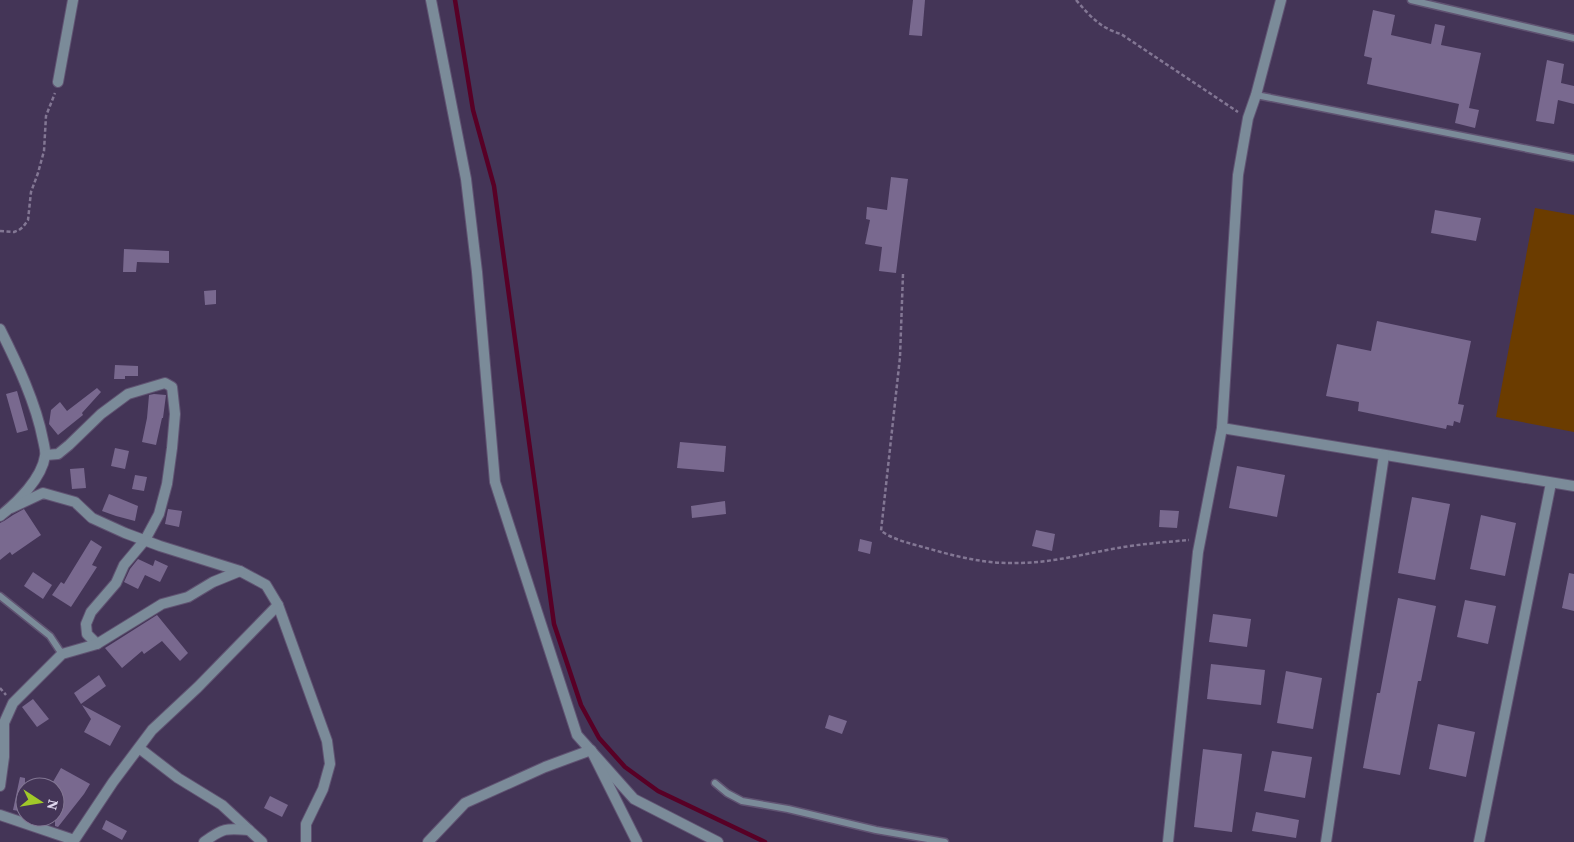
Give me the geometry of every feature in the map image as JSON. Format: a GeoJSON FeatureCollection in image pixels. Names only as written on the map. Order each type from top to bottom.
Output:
{"type":"FeatureCollection","features":[{"type":"Feature","properties":{"kind":"street"},"geometry":{"type":"LineString","coordinates":[[58,82],[73,0]]}},
{"type":"Feature","properties":{"kind":"street"},"geometry":{"type":"LineString","coordinates":[[431,0],[466,179],[477,272],[495,482],[577,735],[634,799],[718,842]]}},
{"type":"Feature","properties":{"kind":"street"},"geometry":{"type":"LineString","coordinates":[[1168,842],[1198,552],[1222,428],[1238,175],[1248,118],[1256,95],[1281,0]]}},
{"type":"Feature","properties":{"kind":"street"},"geometry":{"type":"LineString","coordinates":[[0,329],[40,422],[46,455],[36,478],[11,508]]}},
{"type":"Feature","properties":{"kind":"street"},"geometry":{"type":"LineString","coordinates":[[46,455],[58,454],[69,446],[102,414],[128,394],[165,383],[172,387],[175,414],[167,484],[159,514],[145,540],[124,565],[116,583],[91,612],[86,624],[87,634],[97,644]]}},
{"type":"Feature","properties":{"kind":"street"},"geometry":{"type":"LineString","coordinates":[[1222,428],[1574,486]]}},
{"type":"Feature","properties":{"kind":"street"},"geometry":{"type":"LineString","coordinates":[[1326,842],[1384,455]]}},
{"type":"Feature","properties":{"kind":"street"},"geometry":{"type":"LineString","coordinates":[[1479,842],[1551,483]]}},
{"type":"Feature","properties":{"kind":"street"},"geometry":{"type":"LineString","coordinates":[[0,516],[11,508],[43,493],[76,502],[92,518],[145,540],[240,571],[266,585],[278,605],[327,741],[330,764],[323,789],[306,824],[306,842]]}},
{"type":"Feature","properties":{"kind":"street"},"geometry":{"type":"LineString","coordinates":[[0,786],[4,756],[2,724],[13,703],[62,654],[97,644],[162,604],[188,597],[213,582],[240,571]]}},
{"type":"Feature","properties":{"kind":"street"},"geometry":{"type":"LineString","coordinates":[[0,815],[74,841],[152,730],[278,605]]}},
{"type":"Feature","properties":{"kind":"street"},"geometry":{"type":"LineString","coordinates":[[139,748],[178,778],[222,806],[262,842]]}},
{"type":"Feature","properties":{"kind":"street"},"geometry":{"type":"LineString","coordinates":[[428,842],[465,804],[545,766],[591,750]]}},
{"type":"Feature","properties":{"kind":"street"},"geometry":{"type":"LineString","coordinates":[[591,750],[637,842]]}},
{"type":"Feature","properties":{"kind":"street"},"geometry":{"type":"LineString","coordinates":[[204,842],[219,831],[249,830]]}},
{"type":"Feature","properties":{"kind":"lane"},"geometry":{"type":"LineString","coordinates":[[1411,0],[1574,38]]}},
{"type":"Feature","properties":{"kind":"lane"},"geometry":{"type":"LineString","coordinates":[[1256,95],[1574,158]]}},
{"type":"Feature","properties":{"kind":"lane"},"geometry":{"type":"LineString","coordinates":[[0,596],[50,636],[62,654]]}},
{"type":"Feature","properties":{"kind":"lane"},"geometry":{"type":"LineString","coordinates":[[715,783],[727,794],[742,801],[788,809],[876,830],[945,842]]}},
{"type":"Feature","properties":{"kind":"path"},"geometry":{"type":"LineString","coordinates":[[1076,0],[1092,18],[1109,30],[1121,34],[1248,118]]}},
{"type":"Feature","properties":{"kind":"path"},"geometry":{"type":"LineString","coordinates":[[0,231],[14,232],[23,228],[28,220],[31,192],[44,151],[46,116],[58,82]]}},
{"type":"Feature","properties":{"kind":"path"},"geometry":{"type":"LineString","coordinates":[[903,274],[900,357],[881,531],[890,537],[906,543],[945,553],[992,562],[1016,563],[1067,558],[1120,547],[1201,539]]}},
{"type":"Feature","properties":{"kind":"shaded area"},"geometry":{"type":"Polygon","coordinates":[[[1535,208],[1574,215],[1574,432],[1496,417],[1535,208]]]}},
{"type":"Feature","properties":{"kind":"building"},"geometry":{"type":"Polygon","coordinates":[[[913,0],[925,0],[922,36],[909,35],[913,0]]]}},
{"type":"Feature","properties":{"kind":"building"},"geometry":{"type":"Polygon","coordinates":[[[1373,10],[1395,15],[1391,35],[1431,44],[1435,24],[1445,26],[1441,45],[1481,53],[1469,108],[1479,110],[1475,128],[1455,123],[1459,104],[1367,84],[1372,58],[1364,56],[1373,10]]]}},
{"type":"Feature","properties":{"kind":"building"},"geometry":{"type":"Polygon","coordinates":[[[1547,60],[1564,64],[1561,83],[1574,86],[1574,104],[1558,100],[1554,124],[1536,121],[1547,60]]]}},
{"type":"Feature","properties":{"kind":"building"},"geometry":{"type":"Polygon","coordinates":[[[891,177],[908,179],[896,273],[879,271],[882,247],[865,244],[870,220],[866,219],[867,207],[887,210],[891,177]]]}},
{"type":"Feature","properties":{"kind":"building"},"geometry":{"type":"Polygon","coordinates":[[[1435,210],[1481,218],[1476,241],[1431,233],[1435,210]]]}},
{"type":"Feature","properties":{"kind":"building"},"geometry":{"type":"Polygon","coordinates":[[[124,249],[169,251],[169,263],[137,262],[136,272],[123,272],[124,249]]]}},
{"type":"Feature","properties":{"kind":"building"},"geometry":{"type":"Polygon","coordinates":[[[216,290],[216,304],[205,305],[204,291],[216,290]]]}},
{"type":"Feature","properties":{"kind":"building"},"geometry":{"type":"Polygon","coordinates":[[[1377,321],[1471,341],[1458,404],[1464,405],[1460,423],[1454,421],[1453,426],[1447,425],[1446,429],[1358,411],[1359,402],[1326,396],[1337,344],[1371,351],[1377,321]]]}},
{"type":"Feature","properties":{"kind":"building"},"geometry":{"type":"Polygon","coordinates":[[[115,365],[138,366],[138,376],[125,376],[125,379],[114,379],[115,365]]]}},
{"type":"Feature","properties":{"kind":"building"},"geometry":{"type":"Polygon","coordinates":[[[97,388],[101,392],[82,413],[83,415],[58,435],[49,424],[51,410],[60,402],[67,411],[97,388]]]}},
{"type":"Feature","properties":{"kind":"building"},"geometry":{"type":"Polygon","coordinates":[[[17,391],[28,430],[17,433],[6,394],[17,391]]]}},
{"type":"Feature","properties":{"kind":"building"},"geometry":{"type":"Polygon","coordinates":[[[149,395],[166,395],[163,418],[156,445],[142,442],[149,395]]]}},
{"type":"Feature","properties":{"kind":"building"},"geometry":{"type":"Polygon","coordinates":[[[680,442],[726,446],[724,472],[677,468],[680,442]]]}},
{"type":"Feature","properties":{"kind":"building"},"geometry":{"type":"Polygon","coordinates":[[[115,448],[129,451],[125,469],[111,466],[115,448]]]}},
{"type":"Feature","properties":{"kind":"building"},"geometry":{"type":"Polygon","coordinates":[[[1237,466],[1285,475],[1277,517],[1229,508],[1237,466]]]}},
{"type":"Feature","properties":{"kind":"building"},"geometry":{"type":"Polygon","coordinates":[[[84,468],[86,488],[72,489],[70,469],[84,468]]]}},
{"type":"Feature","properties":{"kind":"building"},"geometry":{"type":"Polygon","coordinates":[[[135,475],[147,477],[144,491],[132,489],[135,475]]]}},
{"type":"Feature","properties":{"kind":"building"},"geometry":{"type":"Polygon","coordinates":[[[109,494],[138,506],[135,521],[102,511],[109,494]]]}},
{"type":"Feature","properties":{"kind":"building"},"geometry":{"type":"Polygon","coordinates":[[[1412,497],[1450,504],[1435,580],[1398,573],[1412,497]]]}},
{"type":"Feature","properties":{"kind":"building"},"geometry":{"type":"Polygon","coordinates":[[[725,501],[726,514],[692,518],[691,506],[725,501]]]}},
{"type":"Feature","properties":{"kind":"building"},"geometry":{"type":"Polygon","coordinates":[[[24,509],[41,535],[12,555],[10,552],[0,560],[0,523],[24,509]]]}},
{"type":"Feature","properties":{"kind":"building"},"geometry":{"type":"Polygon","coordinates":[[[168,509],[182,511],[179,527],[165,524],[168,509]]]}},
{"type":"Feature","properties":{"kind":"building"},"geometry":{"type":"Polygon","coordinates":[[[1160,510],[1179,511],[1177,528],[1159,527],[1160,510]]]}},
{"type":"Feature","properties":{"kind":"building"},"geometry":{"type":"Polygon","coordinates":[[[1481,515],[1516,523],[1505,576],[1470,569],[1481,515]]]}},
{"type":"Feature","properties":{"kind":"building"},"geometry":{"type":"Polygon","coordinates":[[[1036,530],[1055,534],[1052,551],[1032,546],[1036,530]]]}},
{"type":"Feature","properties":{"kind":"building"},"geometry":{"type":"Polygon","coordinates":[[[860,539],[872,542],[870,554],[858,551],[860,539]]]}},
{"type":"Feature","properties":{"kind":"building"},"geometry":{"type":"Polygon","coordinates":[[[91,540],[102,547],[92,565],[97,567],[71,607],[52,595],[61,582],[64,584],[91,540]]]}},
{"type":"Feature","properties":{"kind":"building"},"geometry":{"type":"Polygon","coordinates":[[[138,559],[153,566],[155,560],[168,566],[160,582],[145,575],[138,589],[124,582],[130,569],[138,559]]]}},
{"type":"Feature","properties":{"kind":"building"},"geometry":{"type":"Polygon","coordinates":[[[33,572],[52,585],[43,599],[24,586],[33,572]]]}},
{"type":"Feature","properties":{"kind":"building"},"geometry":{"type":"Polygon","coordinates":[[[1569,573],[1574,574],[1574,611],[1562,608],[1569,573]]]}},
{"type":"Feature","properties":{"kind":"building"},"geometry":{"type":"Polygon","coordinates":[[[1398,598],[1436,606],[1421,681],[1418,681],[1400,775],[1363,768],[1377,693],[1380,693],[1398,598]]]}},
{"type":"Feature","properties":{"kind":"building"},"geometry":{"type":"Polygon","coordinates":[[[1465,600],[1496,606],[1488,644],[1457,637],[1465,600]]]}},
{"type":"Feature","properties":{"kind":"building"},"geometry":{"type":"Polygon","coordinates":[[[1213,614],[1251,619],[1247,647],[1209,642],[1213,614]]]}},
{"type":"Feature","properties":{"kind":"building"},"geometry":{"type":"Polygon","coordinates":[[[157,615],[188,653],[180,661],[162,641],[144,654],[142,651],[122,668],[105,648],[157,615]]]}},
{"type":"Feature","properties":{"kind":"building"},"geometry":{"type":"Polygon","coordinates":[[[1211,664],[1265,670],[1261,705],[1207,699],[1211,664]]]}},
{"type":"Feature","properties":{"kind":"building"},"geometry":{"type":"Polygon","coordinates":[[[1286,671],[1322,678],[1313,729],[1277,723],[1286,671]]]}},
{"type":"Feature","properties":{"kind":"building"},"geometry":{"type":"Polygon","coordinates":[[[99,675],[106,686],[81,704],[74,693],[99,675]]]}},
{"type":"Feature","properties":{"kind":"building"},"geometry":{"type":"Polygon","coordinates":[[[33,699],[49,719],[37,727],[22,707],[33,699]]]}},
{"type":"Feature","properties":{"kind":"building"},"geometry":{"type":"Polygon","coordinates":[[[82,705],[121,726],[110,746],[84,732],[91,719],[82,705]]]}},
{"type":"Feature","properties":{"kind":"building"},"geometry":{"type":"Polygon","coordinates":[[[829,715],[847,721],[842,734],[825,728],[829,715]]]}},
{"type":"Feature","properties":{"kind":"building"},"geometry":{"type":"Polygon","coordinates":[[[1438,724],[1475,732],[1466,777],[1429,769],[1438,724]]]}},
{"type":"Feature","properties":{"kind":"building"},"geometry":{"type":"Polygon","coordinates":[[[1203,749],[1242,754],[1232,832],[1194,827],[1203,749]]]}},
{"type":"Feature","properties":{"kind":"building"},"geometry":{"type":"Polygon","coordinates":[[[1272,751],[1312,757],[1305,798],[1264,791],[1272,751]]]}},
{"type":"Feature","properties":{"kind":"building"},"geometry":{"type":"Polygon","coordinates":[[[61,768],[90,784],[65,818],[65,777],[56,777],[61,768]]]}},
{"type":"Feature","properties":{"kind":"building"},"geometry":{"type":"Polygon","coordinates":[[[270,796],[288,805],[282,817],[264,808],[270,796]]]}},
{"type":"Feature","properties":{"kind":"building"},"geometry":{"type":"Polygon","coordinates":[[[1256,812],[1299,820],[1296,838],[1252,831],[1256,812]]]}},
{"type":"Feature","properties":{"kind":"building"},"geometry":{"type":"Polygon","coordinates":[[[106,820],[127,831],[122,840],[102,829],[106,820]]]}},
{"type":"Feature","properties":{"kind":"waterway"},"geometry":{"type":"LineString","coordinates":[[455,0],[473,110],[494,186],[554,624],[581,705],[599,738],[625,767],[658,791],[765,842]]}}]}
